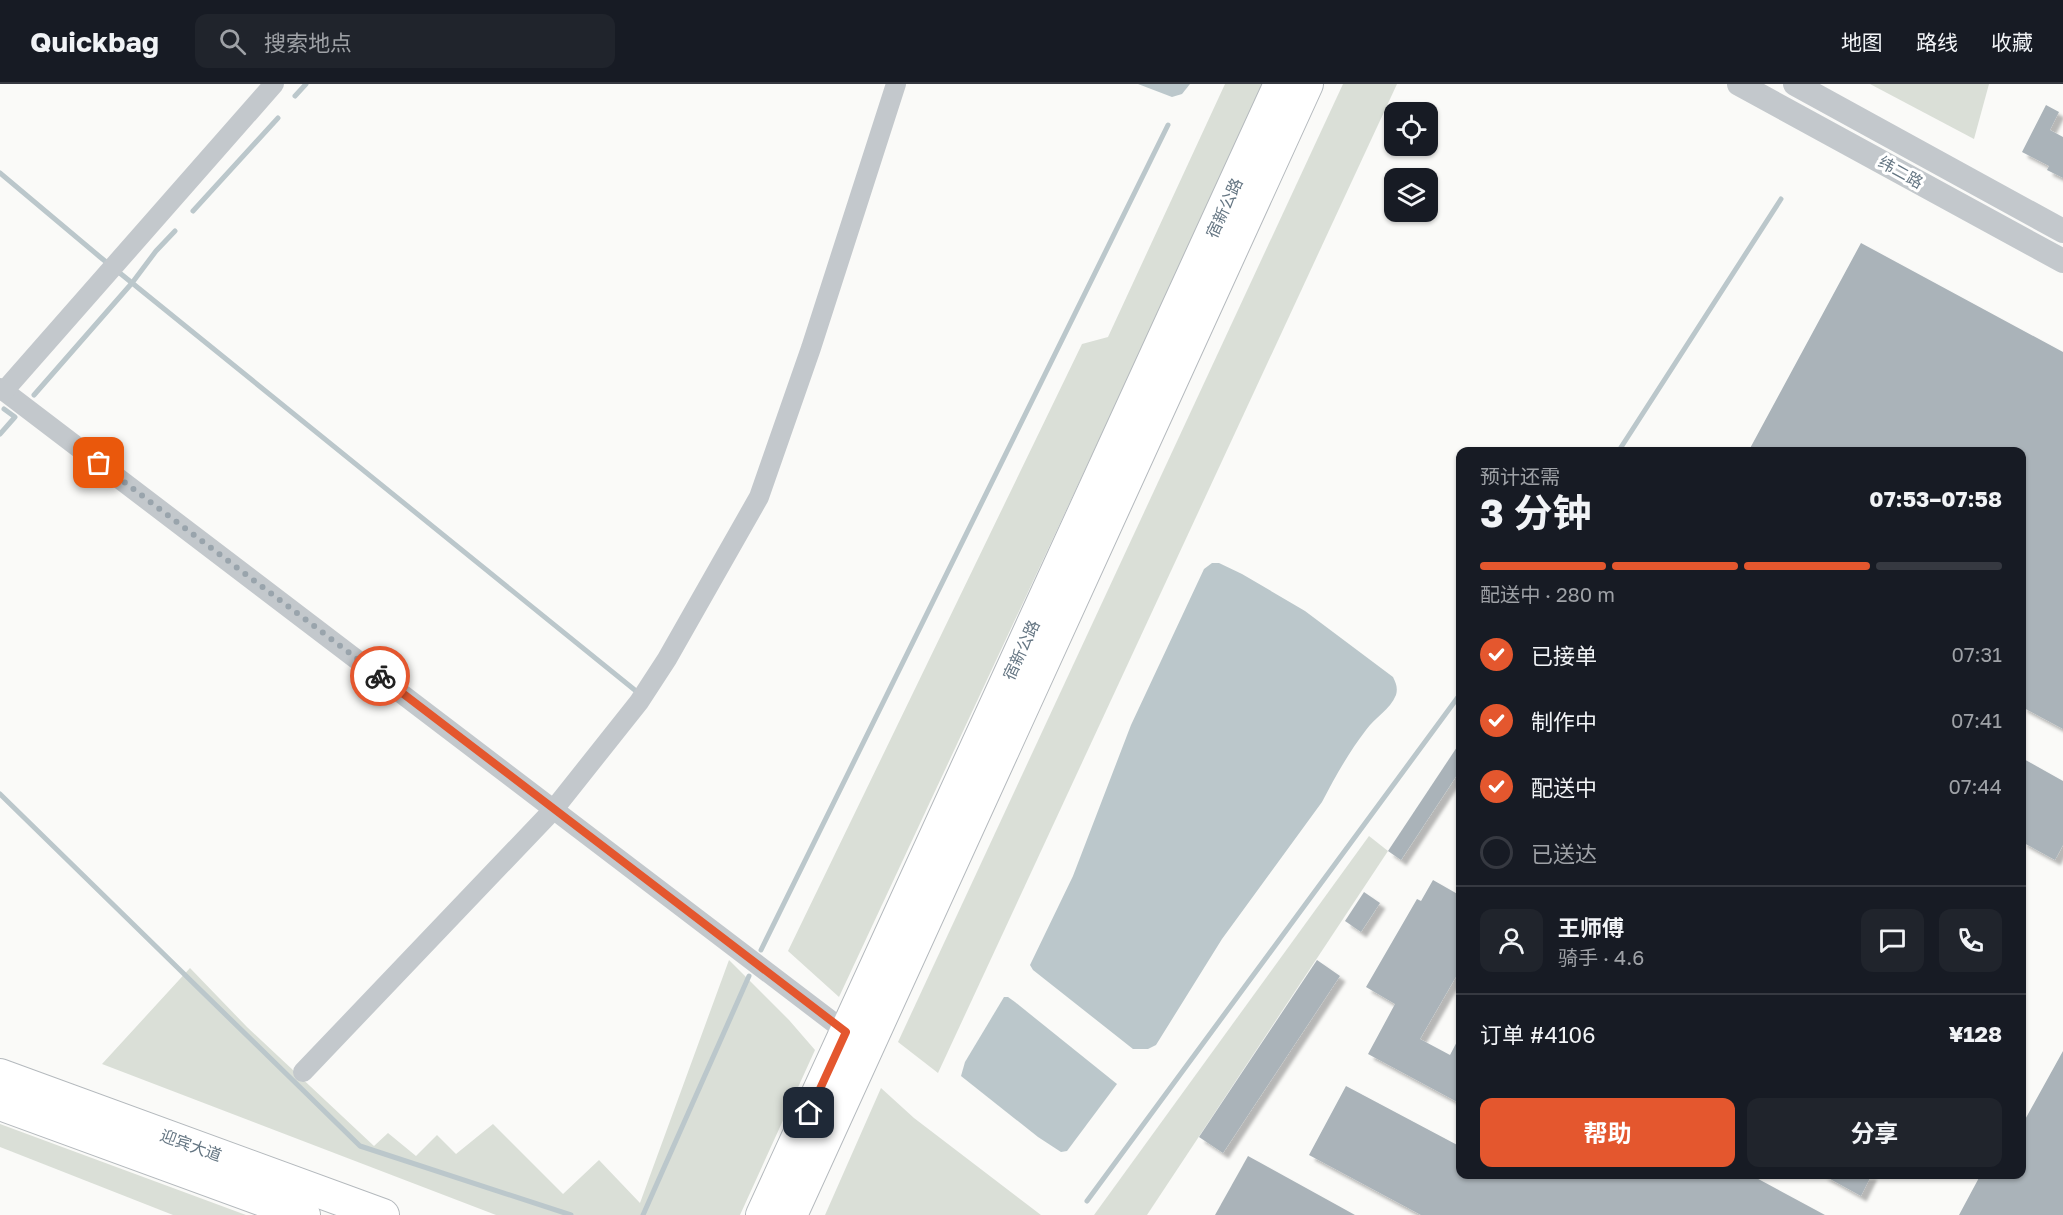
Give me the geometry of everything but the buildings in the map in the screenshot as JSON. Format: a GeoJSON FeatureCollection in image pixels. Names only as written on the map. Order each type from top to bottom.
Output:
{"type":"FeatureCollection","features":[{"type":"Feature","properties":{"kind":"highway","name":"宿新公路"},"geometry":{"type":"LineString","coordinates":[[762,1215],[1280,84]]}},
{"type":"Feature","properties":{"kind":"highway","name":"宿新公路"},"geometry":{"type":"LineString","coordinates":[[791,1215],[1307,84]]}},
{"type":"Feature","properties":{"kind":"highway","name":"迎宾大道"},"geometry":{"type":"LineString","coordinates":[[0,1075],[383,1215]]}},
{"type":"Feature","properties":{"kind":"highway","name":"迎宾大道"},"geometry":{"type":"LineString","coordinates":[[0,1104],[304,1215]]}},
{"type":"Feature","properties":{"kind":"street"},"geometry":{"type":"LineString","coordinates":[[274,84],[2,389],[846,1032]]}},
{"type":"Feature","properties":{"kind":"street"},"geometry":{"type":"LineString","coordinates":[[303,1072],[554,809],[639,702],[667,659],[759,497],[811,348],[896,84]]}},
{"type":"Feature","properties":{"kind":"street"},"geometry":{"type":"LineString","coordinates":[[1257,194],[1317,84]]}},
{"type":"Feature","properties":{"kind":"street","name":"纬二路"},"geometry":{"type":"LineString","coordinates":[[1739,84],[2063,261]]}},
{"type":"Feature","properties":{"kind":"street","name":"纬二路"},"geometry":{"type":"LineString","coordinates":[[1795,84],[2063,231]]}},
{"type":"Feature","properties":{"kind":"shaded area"},"geometry":{"type":"Polygon","coordinates":[[[1138,84],[1190,84],[1182,94],[1172,97],[1138,84]]]}},
{"type":"Feature","properties":{"kind":"shaded area"},"geometry":{"type":"Polygon","coordinates":[[[1225,84],[1265,84],[839,997],[788,951],[1082,344],[1108,337],[1225,84]]]}},
{"type":"Feature","properties":{"kind":"shaded area"},"geometry":{"type":"Polygon","coordinates":[[[1343,84],[1397,84],[1389,102],[1384,102],[1384,112],[938,1073],[898,1042],[1343,84]]]}},
{"type":"Feature","properties":{"kind":"shaded area"},"geometry":{"type":"Polygon","coordinates":[[[1870,84],[1989,84],[1974,139],[1870,84]]]}},
{"type":"Feature","properties":{"kind":"shaded area"},"geometry":{"type":"Polygon","coordinates":[[[1212,563],[1219,563],[1242,574],[1305,611],[1393,677],[1397,692],[1390,705],[1360,738],[1322,802],[1222,939],[1156,1045],[1148,1049],[1133,1049],[1033,970],[1030,965],[1073,876],[1131,725],[1204,569],[1212,563]]]}},
{"type":"Feature","properties":{"kind":"shaded area"},"geometry":{"type":"Polygon","coordinates":[[[1369,836],[1388,851],[1147,1215],[1094,1215],[1369,836]]]}},
{"type":"Feature","properties":{"kind":"shaded area"},"geometry":{"type":"Polygon","coordinates":[[[729,960],[789,1020],[815,1050],[740,1215],[496,1215],[102,1064],[190,968],[247,1027],[374,1146],[388,1133],[416,1156],[437,1135],[456,1154],[493,1124],[563,1194],[599,1160],[640,1203],[729,960]]]}},
{"type":"Feature","properties":{"kind":"shaded area"},"geometry":{"type":"Polygon","coordinates":[[[1004,997],[1015,1002],[1117,1084],[1067,1151],[1061,1152],[1038,1137],[961,1076],[965,1062],[1004,997]]]}},
{"type":"Feature","properties":{"kind":"shaded area"},"geometry":{"type":"Polygon","coordinates":[[[881,1088],[914,1118],[1041,1215],[825,1215],[881,1088]]]}},
{"type":"Feature","properties":{"kind":"shaded area"},"geometry":{"type":"Polygon","coordinates":[[[0,1124],[246,1215],[173,1215],[0,1147],[0,1124]]]}},
{"type":"Feature","properties":{"kind":"waterway"},"geometry":{"type":"LineString","coordinates":[[295,96],[306,84]]}},
{"type":"Feature","properties":{"kind":"waterway"},"geometry":{"type":"LineString","coordinates":[[193,211],[278,118]]}},
{"type":"Feature","properties":{"kind":"waterway"},"geometry":{"type":"LineString","coordinates":[[761,950],[1168,125]]}},
{"type":"Feature","properties":{"kind":"waterway"},"geometry":{"type":"LineString","coordinates":[[0,173],[100,257],[636,691]]}},
{"type":"Feature","properties":{"kind":"waterway"},"geometry":{"type":"LineString","coordinates":[[1621,447],[1781,199]]}},
{"type":"Feature","properties":{"kind":"waterway"},"geometry":{"type":"LineString","coordinates":[[34,395],[175,231]]}},
{"type":"Feature","properties":{"kind":"waterway"},"geometry":{"type":"LineString","coordinates":[[0,434],[15,417],[4,409]]}},
{"type":"Feature","properties":{"kind":"waterway"},"geometry":{"type":"LineString","coordinates":[[1087,1201],[1456,700]]}},
{"type":"Feature","properties":{"kind":"waterway"},"geometry":{"type":"LineString","coordinates":[[0,794],[360,1146],[571,1215]]}},
{"type":"Feature","properties":{"kind":"waterway"},"geometry":{"type":"LineString","coordinates":[[643,1215],[749,976]]}},
{"type":"Feature","properties":{"kind":"way so far"},"geometry":{"type":"LineString","coordinates":[[99,463],[380,676]]}},
{"type":"Feature","properties":{"kind":"route"},"geometry":{"type":"LineString","coordinates":[[380,676],[846,1032],[809,1113]]}}]}
